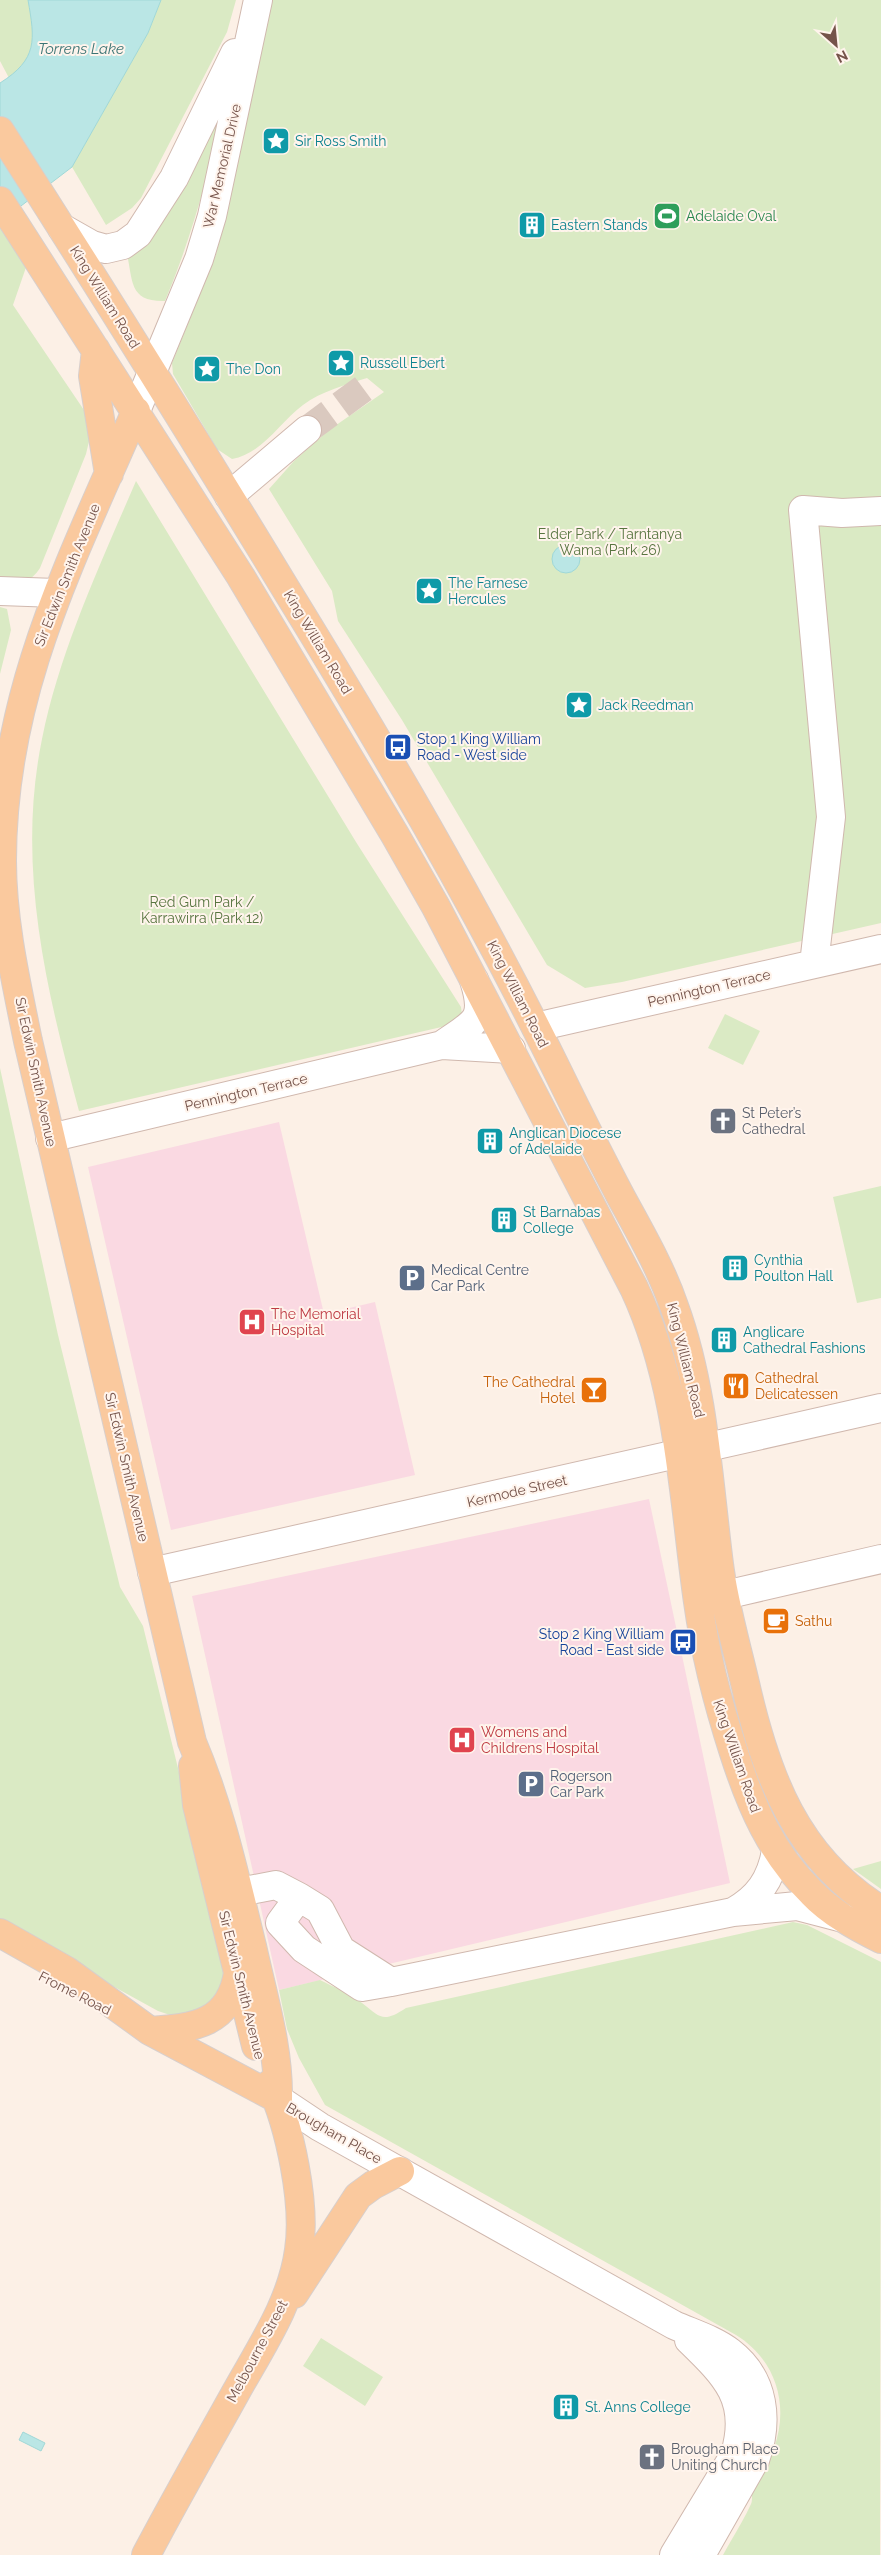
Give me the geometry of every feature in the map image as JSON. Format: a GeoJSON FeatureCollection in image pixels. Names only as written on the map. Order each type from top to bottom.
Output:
{"type":"FeatureCollection","features":[{"type":"Feature","properties":{"kind":"main road","name":"King William Road"},"geometry":{"type":"LineString","coordinates":[[0,131],[229,496],[387,755],[460,884],[536,1027],[650,1252],[673,1303],[689,1360],[706,1448],[720,1570],[759,1742],[780,1798],[805,1839],[847,1885],[881,1910]]}},
{"type":"Feature","properties":{"kind":"main road","name":"King William Road"},"geometry":{"type":"LineString","coordinates":[[0,201],[241,577],[400,843],[511,1049],[644,1309],[663,1370],[679,1454],[698,1604],[718,1699],[750,1799],[776,1851],[807,1901],[881,1939]]}},
{"type":"Feature","properties":{"kind":"main road"},"geometry":{"type":"LineString","coordinates":[[96,350],[93,376],[109,475]]}},
{"type":"Feature","properties":{"kind":"main road","name":"Sir Edwin Smith Avenue"},"geometry":{"type":"LineString","coordinates":[[136,411],[56,593],[31,665],[14,732],[4,798],[2,862],[9,946],[50,1138],[192,1742],[197,1805],[255,2043],[278,2100]]}},
{"type":"Feature","properties":{"kind":"main road"},"geometry":{"type":"LineString","coordinates":[[478,987],[509,1020],[536,1027]]}},
{"type":"Feature","properties":{"kind":"main road","name":"Sir Edwin Smith Avenue"},"geometry":{"type":"LineString","coordinates":[[192,1742],[216,1800],[239,1892],[277,2058],[278,2100]]}},
{"type":"Feature","properties":{"kind":"main road"},"geometry":{"type":"LineString","coordinates":[[805,1839],[820,1867],[820,1880],[807,1901]]}},
{"type":"Feature","properties":{"kind":"main road","name":"Brougham Place"},"geometry":{"type":"LineString","coordinates":[[0,1933],[67,1972],[150,2031],[278,2100]]}},
{"type":"Feature","properties":{"kind":"main road","name":"Frome Road"},"geometry":{"type":"LineString","coordinates":[[0,1955],[150,2031]]}},
{"type":"Feature","properties":{"kind":"main road"},"geometry":{"type":"LineString","coordinates":[[150,2031],[185,2028],[209,2020],[230,1999],[238,1973]]}},
{"type":"Feature","properties":{"kind":"main road","name":"Melbourne Street"},"geometry":{"type":"LineString","coordinates":[[146,2555],[276,2320],[296,2268],[300,2228],[299,2189],[278,2100]]}},
{"type":"Feature","properties":{"kind":"main road"},"geometry":{"type":"LineString","coordinates":[[276,2320],[318,2261],[358,2196],[373,2185],[400,2171]]}},
{"type":"Feature","properties":{"kind":"street"},"geometry":{"type":"LineString","coordinates":[[62,228],[92,245],[106,249],[123,245],[138,234],[148,221],[182,162],[215,98],[257,1]]}},
{"type":"Feature","properties":{"kind":"street","name":"War Memorial Drive"},"geometry":{"type":"LineString","coordinates":[[136,411],[199,259],[212,216],[257,1]]}},
{"type":"Feature","properties":{"kind":"street"},"geometry":{"type":"LineString","coordinates":[[229,496],[307,430]]}},
{"type":"Feature","properties":{"kind":"street"},"geometry":{"type":"LineString","coordinates":[[814,964],[831,817],[803,510],[842,513],[881,511]]}},
{"type":"Feature","properties":{"kind":"street"},"geometry":{"type":"LineString","coordinates":[[0,591],[56,593]]}},
{"type":"Feature","properties":{"kind":"street","name":"Pennington Terrace"},"geometry":{"type":"LineString","coordinates":[[536,1027],[881,949]]}},
{"type":"Feature","properties":{"kind":"street","name":"Pennington Terrace"},"geometry":{"type":"LineString","coordinates":[[442,1045],[472,1024],[480,1012],[478,987]]}},
{"type":"Feature","properties":{"kind":"street","name":"Pennington Terrace"},"geometry":{"type":"LineString","coordinates":[[50,1138],[442,1045],[511,1049]]}},
{"type":"Feature","properties":{"kind":"street","name":"Kermode Street"},"geometry":{"type":"LineString","coordinates":[[152,1572],[881,1408]]}},
{"type":"Feature","properties":{"kind":"street"},"geometry":{"type":"LineString","coordinates":[[725,1595],[881,1559]]}},
{"type":"Feature","properties":{"kind":"street"},"geometry":{"type":"LineString","coordinates":[[733,1912],[752,1900],[765,1884],[772,1868],[776,1851]]}},
{"type":"Feature","properties":{"kind":"street"},"geometry":{"type":"LineString","coordinates":[[239,1892],[276,1885],[320,1910],[341,1950],[391,1982]]}},
{"type":"Feature","properties":{"kind":"street"},"geometry":{"type":"LineString","coordinates":[[298,1897],[280,1923],[304,1949],[362,1987],[733,1912],[807,1901]]}},
{"type":"Feature","properties":{"kind":"street"},"geometry":{"type":"LineString","coordinates":[[304,1949],[328,1924]]}},
{"type":"Feature","properties":{"kind":"street","name":"Brougham Place"},"geometry":{"type":"LineString","coordinates":[[278,2100],[310,2121],[674,2325],[729,2352],[748,2370],[758,2387],[762,2405],[760,2444],[755,2460],[701,2555]]}},
{"type":"Feature","properties":{"kind":"street","name":"Brougham Place"},"geometry":{"type":"LineString","coordinates":[[674,2325],[730,2384],[738,2402],[741,2419],[740,2437],[735,2454],[674,2555]]}},
{"type":"Feature","properties":{"kind":"shaded area","name":"The Memorial Hospital"},"geometry":{"type":"Polygon","coordinates":[[[279,1122],[324,1314],[375,1302],[415,1475],[171,1530],[88,1167],[279,1122]]]}},
{"type":"Feature","properties":{"kind":"shaded area","name":"Womens and Childrens Hospital"},"geometry":{"type":"Polygon","coordinates":[[[649,1499],[730,1883],[279,1990],[192,1596],[649,1499]]]}},
{"type":"Feature","properties":{"kind":"green space"},"geometry":{"type":"Polygon","coordinates":[[[0,0],[28,0],[32,23],[33,33],[30,52],[19,69],[9,78],[0,61],[0,0]]]}},
{"type":"Feature","properties":{"kind":"green space"},"geometry":{"type":"Polygon","coordinates":[[[161,0],[236,0],[227,32],[141,198],[132,208],[106,225],[72,167],[148,33],[161,0]]]}},
{"type":"Feature","properties":{"kind":"green space","name":"Elder Park / Tarntanya Wama (Park 26)"},"geometry":{"type":"Polygon","coordinates":[[[270,0],[881,0],[881,923],[622,982],[585,988],[547,965],[402,720],[338,621],[332,591],[269,489],[294,461],[329,430],[384,392],[367,378],[326,392],[303,405],[253,451],[232,459],[217,449],[173,374],[172,363],[216,254],[270,0]]]}},
{"type":"Feature","properties":{"kind":"green space"},"geometry":{"type":"Polygon","coordinates":[[[223,108],[198,206],[183,254],[165,301],[145,298],[139,294],[132,281],[127,254],[223,108]]]}},
{"type":"Feature","properties":{"kind":"green space"},"geometry":{"type":"Polygon","coordinates":[[[0,201],[32,250],[13,305],[88,416],[91,433],[86,454],[40,568],[28,580],[0,585],[0,201]]]}},
{"type":"Feature","properties":{"kind":"green space","name":"Red Gum Park / Karrawirra (Park 12)"},"geometry":{"type":"Polygon","coordinates":[[[136,481],[356,842],[461,1007],[463,1022],[79,1111],[56,1019],[38,927],[32,834],[35,786],[42,739],[59,673],[82,608],[136,481]]]}},
{"type":"Feature","properties":{"kind":"green space"},"geometry":{"type":"Polygon","coordinates":[[[0,607],[7,609],[11,630],[0,674],[0,607]]]}},
{"type":"Feature","properties":{"kind":"green space"},"geometry":{"type":"Polygon","coordinates":[[[725,1014],[760,1031],[743,1065],[708,1048],[725,1014]]]}},
{"type":"Feature","properties":{"kind":"green space"},"geometry":{"type":"Polygon","coordinates":[[[0,1068],[58,1335],[120,1587],[143,1626],[227,1967],[217,1999],[198,2013],[173,2016],[158,2011],[0,1924],[0,1068]]]}},
{"type":"Feature","properties":{"kind":"green space"},"geometry":{"type":"Polygon","coordinates":[[[881,1186],[881,1298],[857,1303],[833,1197],[881,1186]]]}},
{"type":"Feature","properties":{"kind":"green space"},"geometry":{"type":"Polygon","coordinates":[[[881,1861],[881,1889],[853,1869],[881,1861]]]}},
{"type":"Feature","properties":{"kind":"green space"},"geometry":{"type":"Polygon","coordinates":[[[793,1922],[807,1925],[881,1962],[880,2555],[723,2555],[751,2504],[753,2489],[772,2453],[779,2431],[779,2399],[776,2384],[761,2357],[736,2335],[325,2105],[299,2058],[287,2029],[279,1990],[320,1980],[353,1996],[378,2015],[387,2017],[406,2008],[793,1922]]]}},
{"type":"Feature","properties":{"kind":"green space"},"geometry":{"type":"Polygon","coordinates":[[[321,2338],[383,2377],[365,2406],[303,2366],[321,2338]]]}},
{"type":"Feature","properties":{"kind":"water","name":"Torrens Lake"},"geometry":{"type":"Polygon","coordinates":[[[28,0],[161,0],[148,33],[72,167],[0,222],[0,83],[21,66],[31,48],[32,26],[28,0]]]}},
{"type":"Feature","properties":{"kind":"water"},"geometry":{"type":"Polygon","coordinates":[[[566,545],[576,549],[580,559],[576,569],[566,573],[556,569],[552,559],[556,549],[566,545]]]}},
{"type":"Feature","properties":{"kind":"water"},"geometry":{"type":"Polygon","coordinates":[[[23,2432],[45,2443],[41,2451],[19,2440],[23,2432]]]}},
{"type":"Feature","properties":{"kind":"tunnel"},"geometry":{"type":"LineString","coordinates":[[307,430],[368,385]]}},
{"type":"Feature","properties":{"kind":"place","name":"Sir Ross Smith"},"geometry":{"type":"Point","coordinates":[276,141]}},
{"type":"Feature","properties":{"kind":"place","name":"Adelaide Oval"},"geometry":{"type":"Point","coordinates":[667,216]}},
{"type":"Feature","properties":{"kind":"place","name":"Eastern Stands"},"geometry":{"type":"Point","coordinates":[532,225]}},
{"type":"Feature","properties":{"kind":"place","name":"Russell Ebert"},"geometry":{"type":"Point","coordinates":[341,363]}},
{"type":"Feature","properties":{"kind":"place","name":"The Don"},"geometry":{"type":"Point","coordinates":[207,369]}},
{"type":"Feature","properties":{"kind":"place","name":"The Farnese Hercules"},"geometry":{"type":"Point","coordinates":[429,591]}},
{"type":"Feature","properties":{"kind":"place","name":"Jack Reedman"},"geometry":{"type":"Point","coordinates":[579,705]}},
{"type":"Feature","properties":{"kind":"place","name":"Stop 1 King William Road - West side"},"geometry":{"type":"Point","coordinates":[398,747]}},
{"type":"Feature","properties":{"kind":"place","name":"St Peter’s Cathedral"},"geometry":{"type":"Point","coordinates":[723,1121]}},
{"type":"Feature","properties":{"kind":"place","name":"Anglican Diocese of Adelaide"},"geometry":{"type":"Point","coordinates":[490,1141]}},
{"type":"Feature","properties":{"kind":"place","name":"St Barnabas College"},"geometry":{"type":"Point","coordinates":[504,1220]}},
{"type":"Feature","properties":{"kind":"place","name":"Cynthia Poulton Hall"},"geometry":{"type":"Point","coordinates":[735,1268]}},
{"type":"Feature","properties":{"kind":"place","name":"Medical Centre Car Park"},"geometry":{"type":"Point","coordinates":[412,1278]}},
{"type":"Feature","properties":{"kind":"place","name":"The Memorial Hospital"},"geometry":{"type":"Point","coordinates":[252,1322]}},
{"type":"Feature","properties":{"kind":"place","name":"Anglicare Cathedral Fashions"},"geometry":{"type":"Point","coordinates":[724,1340]}},
{"type":"Feature","properties":{"kind":"place","name":"Cathedral Delicatessen"},"geometry":{"type":"Point","coordinates":[736,1386]}},
{"type":"Feature","properties":{"kind":"place","name":"The Cathedral Hotel"},"geometry":{"type":"Point","coordinates":[594,1390]}},
{"type":"Feature","properties":{"kind":"place","name":"Sathu"},"geometry":{"type":"Point","coordinates":[776,1621]}},
{"type":"Feature","properties":{"kind":"place","name":"Stop 2 King William Road - East side"},"geometry":{"type":"Point","coordinates":[683,1642]}},
{"type":"Feature","properties":{"kind":"place","name":"Womens and Childrens Hospital"},"geometry":{"type":"Point","coordinates":[462,1740]}},
{"type":"Feature","properties":{"kind":"place","name":"Rogerson Car Park"},"geometry":{"type":"Point","coordinates":[531,1784]}},
{"type":"Feature","properties":{"kind":"place","name":"St. Anns College"},"geometry":{"type":"Point","coordinates":[566,2407]}},
{"type":"Feature","properties":{"kind":"place","name":"Brougham Place Uniting Church"},"geometry":{"type":"Point","coordinates":[652,2457]}}]}
